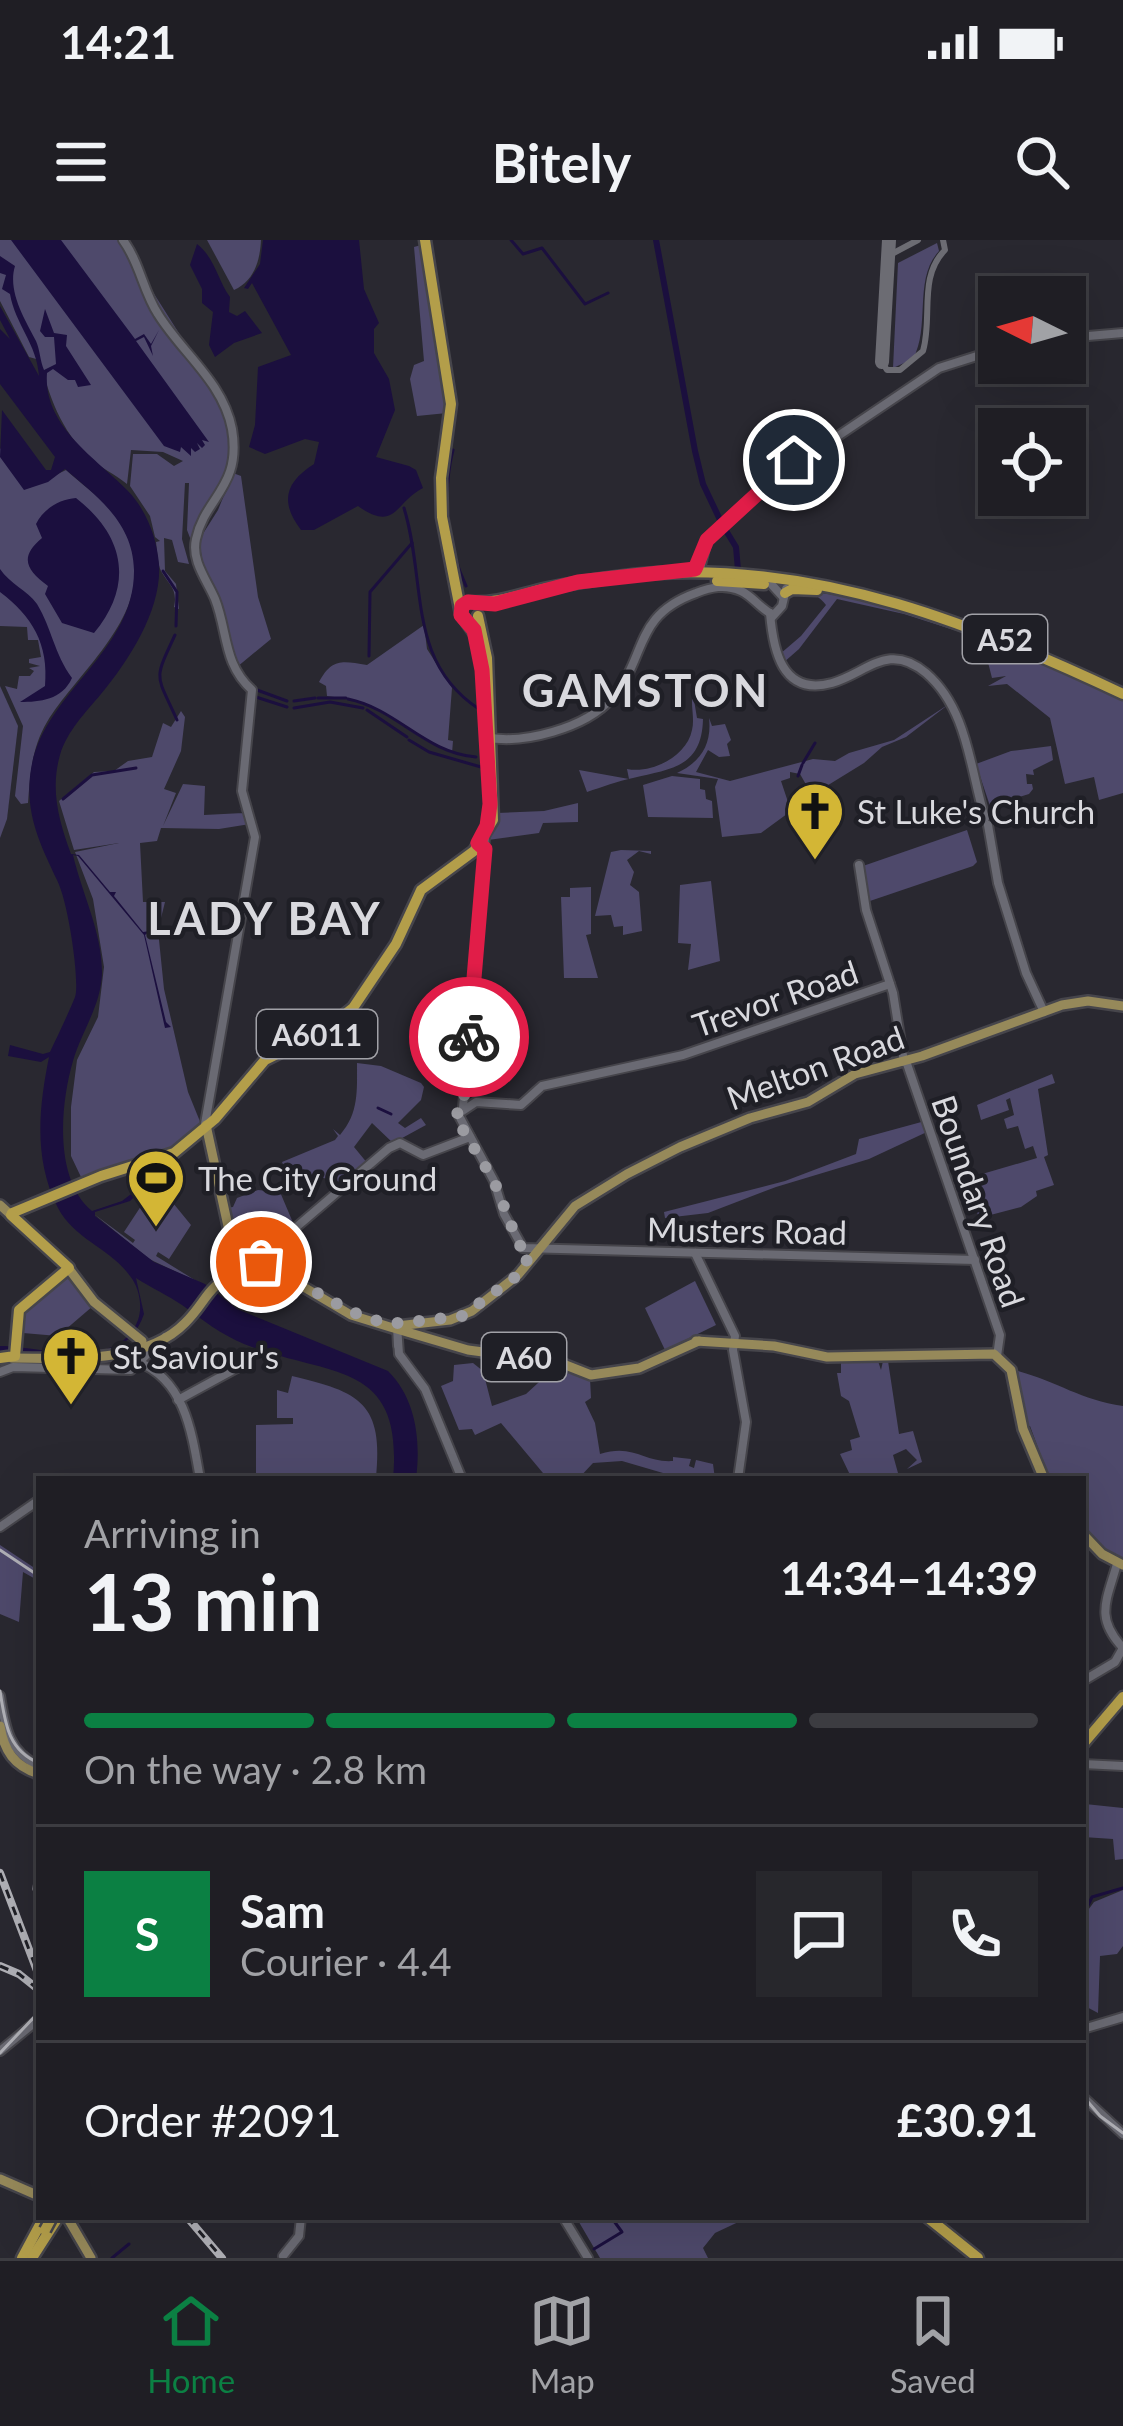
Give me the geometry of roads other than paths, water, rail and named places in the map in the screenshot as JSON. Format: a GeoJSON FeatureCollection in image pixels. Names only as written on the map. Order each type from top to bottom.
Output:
{"type":"FeatureCollection","features":[{"type":"Feature","properties":{"kind":"highway"},"geometry":{"type":"LineString","coordinates":[[427,240],[451,404],[441,478],[442,517],[471,611],[578,582],[703,571]]}},
{"type":"Feature","properties":{"kind":"highway","name":"A52"},"geometry":{"type":"LineString","coordinates":[[703,571],[757,584],[881,598]]}},
{"type":"Feature","properties":{"kind":"highway","name":"A52"},"geometry":{"type":"LineString","coordinates":[[471,611],[572,588],[703,571],[784,587],[881,598],[982,630],[1123,694]]}},
{"type":"Feature","properties":{"kind":"highway","name":"A6011"},"geometry":{"type":"LineString","coordinates":[[69,1269],[10,1213],[100,1176],[164,1159],[206,1128],[265,1060],[325,1030],[350,1011],[396,944],[421,890],[482,843],[492,803],[487,658],[471,611]]}},
{"type":"Feature","properties":{"kind":"highway"},"geometry":{"type":"LineString","coordinates":[[14,1355],[19,1310],[69,1269]]}},
{"type":"Feature","properties":{"kind":"highway"},"geometry":{"type":"LineString","coordinates":[[1086,1737],[1123,1694]]}},
{"type":"Feature","properties":{"kind":"highway"},"geometry":{"type":"LineString","coordinates":[[931,2220],[978,2257]]}},
{"type":"Feature","properties":{"kind":"highway"},"geometry":{"type":"LineString","coordinates":[[27,2258],[54,2221]]}},
{"type":"Feature","properties":{"kind":"main road","name":"Melton Road"},"geometry":{"type":"LineString","coordinates":[[415,1330],[462,1316],[522,1270],[537,1247],[581,1202],[651,1161],[750,1118],[808,1102],[855,1074],[1079,1002],[1123,1006]]}},
{"type":"Feature","properties":{"kind":"main road"},"geometry":{"type":"LineString","coordinates":[[14,1355],[90,1360],[116,1354],[135,1340],[162,1337],[242,1270],[206,1128]]}},
{"type":"Feature","properties":{"kind":"main road","name":"A6011"},"geometry":{"type":"LineString","coordinates":[[69,1269],[94,1302],[135,1340]]}},
{"type":"Feature","properties":{"kind":"main road","name":"A60"},"geometry":{"type":"LineString","coordinates":[[242,1270],[280,1273],[351,1315],[415,1330],[469,1350],[558,1362],[594,1375],[635,1369],[699,1341],[832,1357],[994,1355]]}},
{"type":"Feature","properties":{"kind":"main road"},"geometry":{"type":"LineString","coordinates":[[994,1355],[1015,1379],[1023,1429],[1042,1476]]}},
{"type":"Feature","properties":{"kind":"main road"},"geometry":{"type":"LineString","coordinates":[[1086,1536],[1120,1564]]}},
{"type":"Feature","properties":{"kind":"main road"},"geometry":{"type":"LineString","coordinates":[[3,1743],[20,1766],[36,1768]]}},
{"type":"Feature","properties":{"kind":"main road"},"geometry":{"type":"LineString","coordinates":[[0,2179],[35,2196]]}},
{"type":"Feature","properties":{"kind":"main road"},"geometry":{"type":"LineString","coordinates":[[54,2221],[91,2258]]}},
{"type":"Feature","properties":{"kind":"street"},"geometry":{"type":"LineString","coordinates":[[123,240],[158,314],[214,386],[232,432],[232,464],[200,526],[195,549],[216,602],[228,655],[239,678],[252,690],[242,790],[255,839],[206,1128]]}},
{"type":"Feature","properties":{"kind":"street"},"geometry":{"type":"LineString","coordinates":[[1086,336],[1123,333]]}},
{"type":"Feature","properties":{"kind":"street"},"geometry":{"type":"LineString","coordinates":[[703,571],[707,540],[799,456],[838,436],[942,367],[978,356]]}},
{"type":"Feature","properties":{"kind":"street"},"geometry":{"type":"LineString","coordinates":[[768,617],[784,587]]}},
{"type":"Feature","properties":{"kind":"street"},"geometry":{"type":"LineString","coordinates":[[489,741],[558,731],[601,709],[625,679],[650,625],[682,598],[712,588],[747,594],[768,617],[779,663],[805,682],[831,683],[870,662],[906,662],[925,672],[951,704],[969,751],[998,883],[1026,973],[1044,1012]]}},
{"type":"Feature","properties":{"kind":"street"},"geometry":{"type":"LineString","coordinates":[[482,843],[460,1110],[494,1181],[537,1247]]}},
{"type":"Feature","properties":{"kind":"street","name":"Boundary Road"},"geometry":{"type":"LineString","coordinates":[[859,865],[905,1061],[1001,1338],[994,1355]]}},
{"type":"Feature","properties":{"kind":"street","name":"Trevor Road"},"geometry":{"type":"LineString","coordinates":[[460,1110],[476,1102],[521,1105],[544,1085],[676,1057],[890,984]]}},
{"type":"Feature","properties":{"kind":"street"},"geometry":{"type":"LineString","coordinates":[[242,1270],[391,1147],[400,1143],[423,1155],[470,1137]]}},
{"type":"Feature","properties":{"kind":"street","name":"Musters Road"},"geometry":{"type":"LineString","coordinates":[[537,1247],[975,1260]]}},
{"type":"Feature","properties":{"kind":"street"},"geometry":{"type":"LineString","coordinates":[[695,1253],[734,1332],[746,1419],[738,1476]]}},
{"type":"Feature","properties":{"kind":"street"},"geometry":{"type":"LineString","coordinates":[[396,1326],[402,1360],[426,1391],[461,1476]]}},
{"type":"Feature","properties":{"kind":"street"},"geometry":{"type":"LineString","coordinates":[[0,1372],[13,1367],[128,1370],[142,1365],[162,1337]]}},
{"type":"Feature","properties":{"kind":"street"},"geometry":{"type":"LineString","coordinates":[[135,1340],[142,1365]]}},
{"type":"Feature","properties":{"kind":"street"},"geometry":{"type":"LineString","coordinates":[[178,1400],[246,1364]]}},
{"type":"Feature","properties":{"kind":"street"},"geometry":{"type":"LineString","coordinates":[[142,1365],[163,1374],[178,1400],[188,1420],[199,1476]]}},
{"type":"Feature","properties":{"kind":"street"},"geometry":{"type":"LineString","coordinates":[[0,1528],[36,1502]]}},
{"type":"Feature","properties":{"kind":"street"},"geometry":{"type":"LineString","coordinates":[[1086,1679],[1113,1664],[1122,1644],[1105,1626],[1105,1607],[1120,1564]]}},
{"type":"Feature","properties":{"kind":"street"},"geometry":{"type":"LineString","coordinates":[[0,1696],[3,1743]]}},
{"type":"Feature","properties":{"kind":"street"},"geometry":{"type":"LineString","coordinates":[[1086,1764],[1123,1766]]}},
{"type":"Feature","properties":{"kind":"street"},"geometry":{"type":"LineString","coordinates":[[1086,2028],[1123,2017]]}},
{"type":"Feature","properties":{"kind":"street"},"geometry":{"type":"LineString","coordinates":[[0,2052],[36,2021]]}},
{"type":"Feature","properties":{"kind":"street"},"geometry":{"type":"LineString","coordinates":[[1086,2100],[1123,2134]]}},
{"type":"Feature","properties":{"kind":"street"},"geometry":{"type":"LineString","coordinates":[[283,2256],[299,2236],[301,2220]]}},
{"type":"Feature","properties":{"kind":"street"},"geometry":{"type":"LineString","coordinates":[[565,2220],[586,2257]]}},
{"type":"Feature","properties":{"kind":"waterway"},"geometry":{"type":"LineString","coordinates":[[511,240],[523,254],[542,248],[585,304],[608,293]]}},
{"type":"Feature","properties":{"kind":"waterway"},"geometry":{"type":"LineString","coordinates":[[656,240],[695,451],[703,484],[722,524]]}},
{"type":"Feature","properties":{"kind":"waterway"},"geometry":{"type":"LineString","coordinates":[[453,450],[448,519],[466,586]]}},
{"type":"Feature","properties":{"kind":"waterway"},"geometry":{"type":"LineString","coordinates":[[221,498],[227,487]]}},
{"type":"Feature","properties":{"kind":"waterway"},"geometry":{"type":"LineString","coordinates":[[204,525],[219,501]]}},
{"type":"Feature","properties":{"kind":"waterway"},"geometry":{"type":"LineString","coordinates":[[404,508],[429,644],[456,690],[479,709],[482,756]]}},
{"type":"Feature","properties":{"kind":"waterway"},"geometry":{"type":"LineString","coordinates":[[725,529],[736,547],[738,570]]}},
{"type":"Feature","properties":{"kind":"waterway"},"geometry":{"type":"LineString","coordinates":[[369,656],[370,592],[412,543]]}},
{"type":"Feature","properties":{"kind":"waterway"},"geometry":{"type":"LineString","coordinates":[[163,571],[177,592],[176,626]]}},
{"type":"Feature","properties":{"kind":"waterway"},"geometry":{"type":"LineString","coordinates":[[175,635],[160,677],[177,720]]}},
{"type":"Feature","properties":{"kind":"waterway"},"geometry":{"type":"LineString","coordinates":[[257,690],[287,701]]}},
{"type":"Feature","properties":{"kind":"waterway"},"geometry":{"type":"LineString","coordinates":[[253,696],[287,707]]}},
{"type":"Feature","properties":{"kind":"waterway"},"geometry":{"type":"LineString","coordinates":[[294,701],[315,698]]}},
{"type":"Feature","properties":{"kind":"waterway"},"geometry":{"type":"LineString","coordinates":[[318,698],[346,698]]}},
{"type":"Feature","properties":{"kind":"waterway"},"geometry":{"type":"LineString","coordinates":[[348,699],[382,712],[441,748],[476,757]]}},
{"type":"Feature","properties":{"kind":"waterway"},"geometry":{"type":"LineString","coordinates":[[294,708],[330,702],[363,708]]}},
{"type":"Feature","properties":{"kind":"waterway"},"geometry":{"type":"LineString","coordinates":[[367,710],[407,737]]}},
{"type":"Feature","properties":{"kind":"waterway"},"geometry":{"type":"LineString","coordinates":[[409,740],[429,752],[481,767]]}},
{"type":"Feature","properties":{"kind":"waterway"},"geometry":{"type":"LineString","coordinates":[[803,763],[815,743]]}},
{"type":"Feature","properties":{"kind":"waterway"},"geometry":{"type":"LineString","coordinates":[[798,776],[802,765]]}},
{"type":"Feature","properties":{"kind":"waterway"},"geometry":{"type":"LineString","coordinates":[[63,799],[92,775],[136,768]]}},
{"type":"Feature","properties":{"kind":"waterway"},"geometry":{"type":"LineString","coordinates":[[483,769],[487,803]]}},
{"type":"Feature","properties":{"kind":"waterway"},"geometry":{"type":"LineString","coordinates":[[378,1108],[391,1114]]}},
{"type":"Feature","properties":{"kind":"waterway"},"geometry":{"type":"LineString","coordinates":[[1086,1910],[1092,1897],[1123,1888]]}},
{"type":"Feature","properties":{"kind":"waterway"},"geometry":{"type":"LineString","coordinates":[[594,2249],[622,2232],[613,2220]]}},
{"type":"Feature","properties":{"kind":"waterway"},"geometry":{"type":"LineString","coordinates":[[112,2258],[129,2244]]}},
{"type":"Feature","properties":{"kind":"tram line"},"geometry":{"type":"LineString","coordinates":[[0,1550],[36,1574]]}},
{"type":"Feature","properties":{"kind":"tram line"},"geometry":{"type":"LineString","coordinates":[[0,1691],[14,1742],[36,1761]]}},
{"type":"Feature","properties":{"kind":"tram line"},"geometry":{"type":"LineString","coordinates":[[36,1870],[36,1897]]}},
{"type":"Feature","properties":{"kind":"tram line"},"geometry":{"type":"LineString","coordinates":[[0,2053],[36,2015]]}},
{"type":"Feature","properties":{"kind":"tram line"},"geometry":{"type":"LineString","coordinates":[[1086,2100],[1123,2133]]}},
{"type":"Feature","properties":{"kind":"railway"},"geometry":{"type":"LineString","coordinates":[[0,1873],[36,1968]]}},
{"type":"Feature","properties":{"kind":"railway"},"geometry":{"type":"LineString","coordinates":[[0,1966],[36,1988]]}},
{"type":"Feature","properties":{"kind":"railway"},"geometry":{"type":"LineString","coordinates":[[190,2220],[222,2258]]}},
{"type":"Feature","properties":{"kind":"place","name":"St Luke's Church"},"geometry":{"type":"Point","coordinates":[815,862]}},
{"type":"Feature","properties":{"kind":"place","name":"The City Ground"},"geometry":{"type":"Point","coordinates":[156,1229]}},
{"type":"Feature","properties":{"kind":"place","name":"St Saviour's"},"geometry":{"type":"Point","coordinates":[71,1407]}},
{"type":"Feature","properties":{"kind":"district","name":"GAMSTON"},"geometry":{"type":"Point","coordinates":[646,690]}},
{"type":"Feature","properties":{"kind":"district","name":"LADY BAY"},"geometry":{"type":"Point","coordinates":[265,918]}}]}
